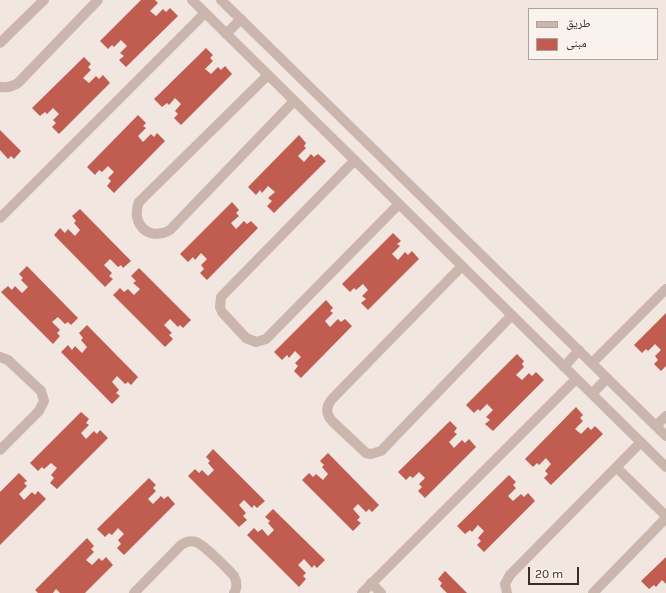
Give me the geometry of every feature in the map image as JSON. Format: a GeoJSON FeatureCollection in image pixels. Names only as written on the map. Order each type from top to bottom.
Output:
{"type":"FeatureCollection","features":[{"type":"Feature","properties":{"kind":"street"},"geometry":{"type":"LineString","coordinates":[[0,43],[44,0]]}},
{"type":"Feature","properties":{"kind":"street"},"geometry":{"type":"LineString","coordinates":[[0,87],[12,87],[18,83],[98,0]]}},
{"type":"Feature","properties":{"kind":"street"},"geometry":{"type":"LineString","coordinates":[[195,1],[226,34],[666,467]]}},
{"type":"Feature","properties":{"kind":"street"},"geometry":{"type":"LineString","coordinates":[[223,1],[666,436]]}},
{"type":"Feature","properties":{"kind":"street"},"geometry":{"type":"LineString","coordinates":[[0,218],[205,13]]}},
{"type":"Feature","properties":{"kind":"street"},"geometry":{"type":"LineString","coordinates":[[226,34],[241,19]]}},
{"type":"Feature","properties":{"kind":"street"},"geometry":{"type":"LineString","coordinates":[[268,75],[139,202],[136,209],[136,216],[138,223],[143,229],[149,233],[156,234],[164,233],[170,230],[294,101]]}},
{"type":"Feature","properties":{"kind":"street"},"geometry":{"type":"LineString","coordinates":[[355,160],[221,297],[220,307],[222,312],[246,338],[256,342],[266,339],[399,204]]}},
{"type":"Feature","properties":{"kind":"street"},"geometry":{"type":"LineString","coordinates":[[462,266],[328,403],[327,408],[329,418],[366,453],[371,454],[381,451],[512,316]]}},
{"type":"Feature","properties":{"kind":"street"},"geometry":{"type":"LineString","coordinates":[[592,363],[666,289]]}},
{"type":"Feature","properties":{"kind":"street"},"geometry":{"type":"LineString","coordinates":[[564,366],[579,350]]}},
{"type":"Feature","properties":{"kind":"street"},"geometry":{"type":"LineString","coordinates":[[0,357],[8,360],[37,387],[43,396],[44,401],[39,411],[0,450]]}},
{"type":"Feature","properties":{"kind":"street"},"geometry":{"type":"LineString","coordinates":[[592,394],[607,378]]}},
{"type":"Feature","properties":{"kind":"street"},"geometry":{"type":"LineString","coordinates":[[362,593],[576,379]]}},
{"type":"Feature","properties":{"kind":"street"},"geometry":{"type":"LineString","coordinates":[[656,426],[666,416]]}},
{"type":"Feature","properties":{"kind":"street"},"geometry":{"type":"LineString","coordinates":[[507,593],[505,584],[510,575],[641,442]]}},
{"type":"Feature","properties":{"kind":"street"},"geometry":{"type":"LineString","coordinates":[[593,593],[666,517],[617,468]]}},
{"type":"Feature","properties":{"kind":"street"},"geometry":{"type":"LineString","coordinates":[[134,593],[181,545],[190,541],[200,545],[234,576],[236,586],[234,593]]}},
{"type":"Feature","properties":{"kind":"street"},"geometry":{"type":"LineString","coordinates":[[371,584],[381,593]]}},
{"type":"Feature","properties":{"kind":"building"},"geometry":{"type":"Polygon","coordinates":[[[141,0],[155,0],[158,3],[150,11],[156,16],[163,9],[166,12],[170,8],[178,16],[126,67],[119,60],[124,56],[120,53],[127,46],[121,40],[114,47],[112,45],[108,49],[100,41],[141,0]]]}},
{"type":"Feature","properties":{"kind":"building"},"geometry":{"type":"Polygon","coordinates":[[[206,48],[213,55],[210,58],[213,61],[205,69],[211,74],[218,67],[221,70],[225,66],[232,74],[181,125],[174,118],[178,114],[175,111],[181,104],[175,98],[169,105],[167,103],[162,107],[154,99],[206,48]]]}},
{"type":"Feature","properties":{"kind":"building"},"geometry":{"type":"Polygon","coordinates":[[[84,57],[91,64],[88,67],[91,70],[83,78],[89,83],[96,76],[99,79],[103,75],[110,83],[59,134],[52,127],[56,123],[53,120],[59,114],[53,108],[47,114],[45,112],[40,116],[32,108],[84,57]]]}},
{"type":"Feature","properties":{"kind":"building"},"geometry":{"type":"Polygon","coordinates":[[[138,115],[146,123],[143,126],[146,128],[138,136],[143,142],[151,134],[154,137],[157,133],[165,141],[114,193],[107,186],[111,181],[108,178],[114,172],[108,166],[102,172],[99,170],[95,175],[87,167],[138,115]]]}},
{"type":"Feature","properties":{"kind":"building"},"geometry":{"type":"Polygon","coordinates":[[[0,130],[21,151],[14,159],[11,156],[8,159],[0,150],[0,130]]]}},
{"type":"Feature","properties":{"kind":"building"},"geometry":{"type":"Polygon","coordinates":[[[299,135],[306,143],[304,146],[306,148],[298,156],[304,162],[311,154],[314,157],[318,154],[326,161],[274,213],[267,206],[272,201],[268,198],[275,192],[268,186],[262,193],[260,190],[256,195],[248,187],[299,135]]]}},
{"type":"Feature","properties":{"kind":"building"},"geometry":{"type":"Polygon","coordinates":[[[232,202],[239,210],[236,213],[239,216],[231,223],[236,229],[244,221],[247,224],[251,221],[258,228],[207,280],[200,273],[204,269],[201,265],[207,259],[201,253],[195,260],[193,257],[188,262],[180,254],[232,202]]]}},
{"type":"Feature","properties":{"kind":"building"},"geometry":{"type":"Polygon","coordinates":[[[80,209],[131,261],[123,268],[121,265],[118,267],[110,259],[104,265],[112,273],[109,276],[113,279],[105,287],[54,235],[60,228],[65,233],[68,229],[75,236],[80,230],[74,223],[76,221],[72,216],[80,209]]]}},
{"type":"Feature","properties":{"kind":"building"},"geometry":{"type":"Polygon","coordinates":[[[393,233],[401,241],[397,244],[400,246],[392,254],[398,260],[405,252],[408,255],[412,251],[419,259],[368,310],[361,303],[366,299],[362,296],[368,290],[363,284],[356,290],[354,288],[350,292],[342,284],[393,233]]]}},
{"type":"Feature","properties":{"kind":"building"},"geometry":{"type":"Polygon","coordinates":[[[27,266],[78,318],[71,325],[68,322],[65,324],[58,317],[52,322],[60,330],[57,333],[60,336],[53,344],[1,292],[8,286],[12,290],[15,286],[22,293],[28,287],[21,280],[23,278],[19,274],[27,266]]]}},
{"type":"Feature","properties":{"kind":"building"},"geometry":{"type":"Polygon","coordinates":[[[139,268],[191,320],[183,328],[180,325],[178,327],[170,319],[164,325],[172,333],[169,335],[173,339],[165,347],[113,295],[120,288],[124,292],[128,289],[134,295],[140,289],[133,283],[136,281],[131,276],[139,268]]]}},
{"type":"Feature","properties":{"kind":"building"},"geometry":{"type":"Polygon","coordinates":[[[326,300],[333,308],[330,311],[333,313],[325,321],[330,327],[338,319],[341,322],[345,319],[352,326],[301,378],[294,371],[298,366],[295,363],[301,357],[295,351],[289,358],[287,355],[282,360],[274,352],[326,300]]]}},
{"type":"Feature","properties":{"kind":"building"},"geometry":{"type":"Polygon","coordinates":[[[666,313],[666,366],[661,371],[654,364],[658,360],[655,356],[661,350],[655,344],[648,351],[646,349],[642,353],[634,345],[666,313]]]}},
{"type":"Feature","properties":{"kind":"building"},"geometry":{"type":"Polygon","coordinates":[[[87,325],[138,377],[131,385],[128,382],[125,384],[117,376],[112,382],[119,390],[116,393],[120,396],[112,404],[61,352],[68,345],[72,350],[75,346],[82,353],[87,347],[81,340],[83,338],[79,333],[87,325]]]}},
{"type":"Feature","properties":{"kind":"building"},"geometry":{"type":"Polygon","coordinates":[[[517,354],[524,361],[522,364],[524,367],[516,375],[522,380],[529,373],[532,376],[536,372],[544,380],[493,431],[485,424],[490,420],[486,417],[493,410],[487,404],[480,411],[478,409],[474,413],[466,405],[517,354]]]}},
{"type":"Feature","properties":{"kind":"building"},"geometry":{"type":"Polygon","coordinates":[[[576,407],[583,415],[580,418],[583,421],[575,429],[581,434],[588,427],[591,430],[595,426],[603,434],[551,485],[544,478],[548,474],[545,471],[551,464],[546,458],[539,465],[537,463],[533,467],[525,459],[576,407]]]}},
{"type":"Feature","properties":{"kind":"building"},"geometry":{"type":"Polygon","coordinates":[[[81,412],[89,419],[86,423],[89,425],[81,433],[86,439],[94,431],[97,434],[100,430],[108,438],[57,489],[50,483],[54,478],[51,475],[57,468],[51,463],[44,469],[42,467],[38,471],[30,463],[81,412]]]}},
{"type":"Feature","properties":{"kind":"building"},"geometry":{"type":"Polygon","coordinates":[[[450,421],[457,428],[454,432],[457,434],[449,442],[454,448],[462,440],[465,443],[469,439],[476,447],[425,498],[418,491],[422,487],[419,484],[425,478],[419,472],[413,478],[410,476],[406,480],[398,472],[450,421]]]}},
{"type":"Feature","properties":{"kind":"building"},"geometry":{"type":"Polygon","coordinates":[[[213,449],[265,501],[257,508],[254,505],[252,508],[244,500],[239,505],[246,513],[243,516],[247,520],[239,527],[188,476],[195,469],[199,473],[202,470],[208,476],[214,470],[208,463],[210,461],[206,457],[213,449]]]}},
{"type":"Feature","properties":{"kind":"building"},"geometry":{"type":"Polygon","coordinates":[[[328,453],[379,505],[372,512],[369,509],[366,512],[358,504],[353,509],[360,517],[357,520],[361,523],[353,531],[302,480],[309,473],[313,477],[316,474],[323,480],[328,474],[322,467],[324,465],[320,461],[328,453]]]}},
{"type":"Feature","properties":{"kind":"building"},"geometry":{"type":"Polygon","coordinates":[[[19,473],[27,481],[24,483],[27,486],[19,494],[24,500],[32,492],[35,495],[38,491],[46,499],[0,545],[0,492],[19,473]]]}},
{"type":"Feature","properties":{"kind":"building"},"geometry":{"type":"Polygon","coordinates":[[[509,475],[516,482],[513,485],[516,488],[508,496],[513,501],[521,494],[524,497],[528,493],[535,501],[484,552],[477,545],[481,541],[478,538],[484,531],[478,525],[472,532],[470,530],[465,534],[457,526],[509,475]]]}},
{"type":"Feature","properties":{"kind":"building"},"geometry":{"type":"Polygon","coordinates":[[[149,478],[156,485],[153,488],[156,491],[148,499],[153,504],[161,496],[164,499],[168,496],[175,504],[124,555],[117,548],[121,544],[118,540],[124,534],[118,528],[112,535],[109,533],[105,537],[97,529],[149,478]]]}},
{"type":"Feature","properties":{"kind":"building"},"geometry":{"type":"Polygon","coordinates":[[[273,509],[325,560],[317,568],[314,565],[312,568],[304,559],[298,565],[306,573],[303,576],[306,579],[299,587],[247,535],[254,528],[258,532],[262,529],[268,536],[274,530],[268,523],[270,521],[265,517],[273,509]]]}},
{"type":"Feature","properties":{"kind":"building"},"geometry":{"type":"Polygon","coordinates":[[[87,538],[94,546],[91,549],[94,552],[86,560],[92,565],[99,558],[102,561],[106,557],[113,565],[85,593],[60,593],[56,589],[53,593],[38,593],[35,590],[87,538]]]}},
{"type":"Feature","properties":{"kind":"building"},"geometry":{"type":"Polygon","coordinates":[[[666,557],[666,584],[662,580],[656,587],[654,585],[649,589],[641,581],[666,557]]]}},
{"type":"Feature","properties":{"kind":"building"},"geometry":{"type":"Polygon","coordinates":[[[445,571],[467,593],[447,593],[440,586],[442,583],[438,579],[445,571]]]}}]}
